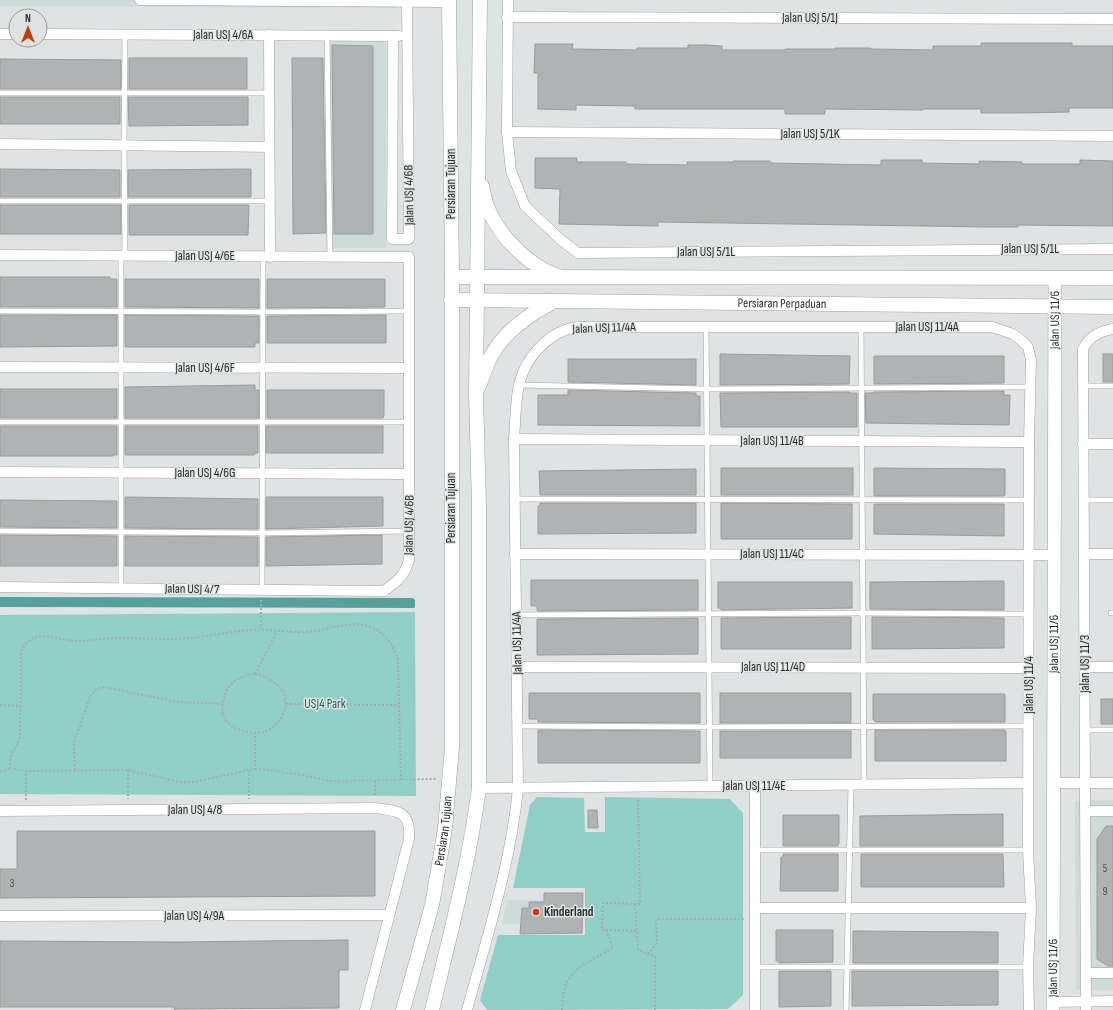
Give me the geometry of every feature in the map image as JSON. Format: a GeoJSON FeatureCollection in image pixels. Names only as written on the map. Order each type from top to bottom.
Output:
{"type":"FeatureCollection","features":[{"type":"Feature","properties":{"kind":"main road","name":"Persiaran Tujuan"},"geometry":{"type":"LineString","coordinates":[[432,1010],[465,871],[479,788],[479,505],[476,394],[476,278],[480,0]]}},
{"type":"Feature","properties":{"kind":"main road","name":"Persiaran Tujuan"},"geometry":{"type":"LineString","coordinates":[[403,1010],[432,905],[445,828],[452,747],[452,277],[449,1]]}},
{"type":"Feature","properties":{"kind":"main road"},"geometry":{"type":"LineString","coordinates":[[478,158],[485,199],[491,215],[502,233],[517,249],[533,262],[550,274],[564,278]]}},
{"type":"Feature","properties":{"kind":"main road","name":"Persiaran Perpaduan"},"geometry":{"type":"LineString","coordinates":[[452,277],[1113,278]]}},
{"type":"Feature","properties":{"kind":"main road","name":"Persiaran Perpaduan"},"geometry":{"type":"LineString","coordinates":[[451,300],[1113,308]]}},
{"type":"Feature","properties":{"kind":"main road"},"geometry":{"type":"LineString","coordinates":[[476,394],[491,356],[502,341],[522,320],[555,301]]}},
{"type":"Feature","properties":{"kind":"street"},"geometry":{"type":"LineString","coordinates":[[140,0],[449,1]]}},
{"type":"Feature","properties":{"kind":"street","name":"Jalan USJ 5/1L"},"geometry":{"type":"LineString","coordinates":[[508,0],[507,132],[511,171],[525,206],[561,240],[578,253],[1113,249]]}},
{"type":"Feature","properties":{"kind":"street","name":"Jalan USJ 4/6B"},"geometry":{"type":"LineString","coordinates":[[393,36],[392,239],[409,239],[407,1]]}},
{"type":"Feature","properties":{"kind":"street","name":"Jalan USJ 5/1J"},"geometry":{"type":"LineString","coordinates":[[507,18],[1113,19]]}},
{"type":"Feature","properties":{"kind":"street","name":"Jalan USJ 4/6A"},"geometry":{"type":"LineString","coordinates":[[48,34],[407,36]]}},
{"type":"Feature","properties":{"kind":"street"},"geometry":{"type":"LineString","coordinates":[[266,256],[270,201],[269,35]]}},
{"type":"Feature","properties":{"kind":"street","name":"Jalan USJ 5/1K"},"geometry":{"type":"LineString","coordinates":[[507,132],[1113,136]]}},
{"type":"Feature","properties":{"kind":"street"},"geometry":{"type":"LineString","coordinates":[[0,144],[269,147]]}},
{"type":"Feature","properties":{"kind":"street","name":"Jalan USJ 4/6E"},"geometry":{"type":"LineString","coordinates":[[0,255],[409,257]]}},
{"type":"Feature","properties":{"kind":"street","name":"Jalan USJ 4/6B"},"geometry":{"type":"LineString","coordinates":[[384,591],[402,578],[409,560],[409,257]]}},
{"type":"Feature","properties":{"kind":"street","name":"Jalan USJ 11/6"},"geometry":{"type":"LineString","coordinates":[[1053,1006],[1055,279]]}},
{"type":"Feature","properties":{"kind":"street","name":"Jalan USJ 11/4A"},"geometry":{"type":"LineString","coordinates":[[467,1010],[506,860],[513,827],[518,788],[514,439],[519,385],[523,370],[533,354],[546,341],[563,331],[579,327],[992,327],[1013,334],[1022,341],[1028,347],[1031,360]]}},
{"type":"Feature","properties":{"kind":"street","name":"Jalan USJ 11/3"},"geometry":{"type":"LineString","coordinates":[[1086,1005],[1086,783],[1082,349],[1096,334],[1110,330]]}},
{"type":"Feature","properties":{"kind":"street","name":"Jalan USJ 11/4"},"geometry":{"type":"LineString","coordinates":[[1029,1010],[1028,967],[1031,908],[1028,850],[1028,668],[1029,442],[1031,360]]}},
{"type":"Feature","properties":{"kind":"street","name":"Jalan USJ 4/6F"},"geometry":{"type":"LineString","coordinates":[[0,367],[409,368]]}},
{"type":"Feature","properties":{"kind":"street","name":"Jalan USJ 11/4B"},"geometry":{"type":"LineString","coordinates":[[514,439],[1029,442]]}},
{"type":"Feature","properties":{"kind":"street"},"geometry":{"type":"LineString","coordinates":[[1083,444],[1113,444]]}},
{"type":"Feature","properties":{"kind":"street","name":"Jalan USJ 4/6G"},"geometry":{"type":"LineString","coordinates":[[0,472],[409,474]]}},
{"type":"Feature","properties":{"kind":"street","name":"Jalan USJ 11/4C"},"geometry":{"type":"LineString","coordinates":[[516,554],[1054,555]]}},
{"type":"Feature","properties":{"kind":"street"},"geometry":{"type":"LineString","coordinates":[[1084,554],[1113,554]]}},
{"type":"Feature","properties":{"kind":"street","name":"Jalan USJ 4/7"},"geometry":{"type":"LineString","coordinates":[[0,587],[384,591]]}},
{"type":"Feature","properties":{"kind":"street","name":"Jalan USJ 11/4D"},"geometry":{"type":"LineString","coordinates":[[517,667],[1028,668]]}},
{"type":"Feature","properties":{"kind":"street"},"geometry":{"type":"LineString","coordinates":[[1085,667],[1113,667]]}},
{"type":"Feature","properties":{"kind":"street","name":"Jalan USJ 11/4E"},"geometry":{"type":"LineString","coordinates":[[479,788],[1028,783]]}},
{"type":"Feature","properties":{"kind":"street"},"geometry":{"type":"LineString","coordinates":[[1054,783],[1113,783]]}},
{"type":"Feature","properties":{"kind":"street"},"geometry":{"type":"LineString","coordinates":[[755,786],[755,1010]]}},
{"type":"Feature","properties":{"kind":"street","name":"Jalan USJ 4/8"},"geometry":{"type":"LineString","coordinates":[[0,811],[376,808],[398,812],[407,819],[410,829],[409,839],[365,1010]]}},
{"type":"Feature","properties":{"kind":"street"},"geometry":{"type":"LineString","coordinates":[[1086,811],[1113,811]]}},
{"type":"Feature","properties":{"kind":"street"},"geometry":{"type":"LineString","coordinates":[[755,908],[1031,908]]}},
{"type":"Feature","properties":{"kind":"street","name":"Jalan USJ 4/9A"},"geometry":{"type":"LineString","coordinates":[[0,916],[389,915]]}},
{"type":"Feature","properties":{"kind":"street"},"geometry":{"type":"LineString","coordinates":[[1087,973],[1113,973]]}},
{"type":"Feature","properties":{"kind":"street"},"geometry":{"type":"LineString","coordinates":[[1053,1006],[1086,1005],[1113,1001]]}},
{"type":"Feature","properties":{"kind":"lane"},"geometry":{"type":"LineString","coordinates":[[121,589],[121,312],[124,202],[125,35]]}},
{"type":"Feature","properties":{"kind":"lane"},"geometry":{"type":"LineString","coordinates":[[327,35],[330,257]]}},
{"type":"Feature","properties":{"kind":"lane"},"geometry":{"type":"LineString","coordinates":[[0,93],[269,93]]}},
{"type":"Feature","properties":{"kind":"lane"},"geometry":{"type":"LineString","coordinates":[[0,201],[270,201]]}},
{"type":"Feature","properties":{"kind":"lane"},"geometry":{"type":"LineString","coordinates":[[262,590],[262,312],[266,256]]}},
{"type":"Feature","properties":{"kind":"lane"},"geometry":{"type":"LineString","coordinates":[[0,311],[409,311]]}},
{"type":"Feature","properties":{"kind":"lane"},"geometry":{"type":"LineString","coordinates":[[706,327],[710,786]]}},
{"type":"Feature","properties":{"kind":"lane"},"geometry":{"type":"LineString","coordinates":[[862,327],[864,785]]}},
{"type":"Feature","properties":{"kind":"lane"},"geometry":{"type":"LineString","coordinates":[[519,385],[706,389],[1030,387]]}},
{"type":"Feature","properties":{"kind":"lane"},"geometry":{"type":"LineString","coordinates":[[1083,386],[1113,386]]}},
{"type":"Feature","properties":{"kind":"lane"},"geometry":{"type":"LineString","coordinates":[[0,422],[409,422]]}},
{"type":"Feature","properties":{"kind":"lane"},"geometry":{"type":"LineString","coordinates":[[515,499],[1029,500]]}},
{"type":"Feature","properties":{"kind":"lane"},"geometry":{"type":"LineString","coordinates":[[1084,500],[1113,500]]}},
{"type":"Feature","properties":{"kind":"lane"},"geometry":{"type":"LineString","coordinates":[[0,531],[262,533],[409,531]]}},
{"type":"Feature","properties":{"kind":"lane"},"geometry":{"type":"LineString","coordinates":[[516,615],[863,613],[1029,614]]}},
{"type":"Feature","properties":{"kind":"lane"},"geometry":{"type":"LineString","coordinates":[[518,726],[1028,726]]}},
{"type":"Feature","properties":{"kind":"lane"},"geometry":{"type":"LineString","coordinates":[[1085,730],[1113,730]]}},
{"type":"Feature","properties":{"kind":"lane"},"geometry":{"type":"LineString","coordinates":[[846,1010],[851,785]]}},
{"type":"Feature","properties":{"kind":"lane"},"geometry":{"type":"LineString","coordinates":[[755,850],[1028,850]]}},
{"type":"Feature","properties":{"kind":"lane"},"geometry":{"type":"LineString","coordinates":[[755,967],[1028,967]]}},
{"type":"Feature","properties":{"kind":"path"},"geometry":{"type":"LineString","coordinates":[[260,609],[260,630]]}},
{"type":"Feature","properties":{"kind":"path"},"geometry":{"type":"LineString","coordinates":[[11,768],[9,762],[12,752],[17,746],[20,738],[21,652],[25,644],[31,639],[48,636],[76,641],[112,638],[169,639],[260,630],[304,632],[320,631],[346,625],[359,624],[376,629],[384,636],[395,650],[398,661],[401,780]]}},
{"type":"Feature","properties":{"kind":"path"},"geometry":{"type":"LineString","coordinates":[[255,674],[277,631]]}},
{"type":"Feature","properties":{"kind":"path"},"geometry":{"type":"LineString","coordinates":[[255,674],[277,684],[283,691],[286,704],[284,714],[279,722],[265,732],[241,730],[230,725],[224,717],[223,704],[227,688],[232,682],[238,678],[255,674]]}},
{"type":"Feature","properties":{"kind":"path"},"geometry":{"type":"LineString","coordinates":[[75,770],[75,740],[91,694],[97,689],[104,687],[178,702],[223,704]]}},
{"type":"Feature","properties":{"kind":"path"},"geometry":{"type":"LineString","coordinates":[[286,704],[399,705]]}},
{"type":"Feature","properties":{"kind":"path"},"geometry":{"type":"LineString","coordinates":[[0,705],[20,706]]}},
{"type":"Feature","properties":{"kind":"path"},"geometry":{"type":"LineString","coordinates":[[255,732],[255,770]]}},
{"type":"Feature","properties":{"kind":"path"},"geometry":{"type":"LineString","coordinates":[[0,772],[11,768],[26,771],[128,770],[180,782],[194,782],[249,770],[276,771],[329,781],[449,779]]}},
{"type":"Feature","properties":{"kind":"path"},"geometry":{"type":"LineString","coordinates":[[128,770],[128,810]]}},
{"type":"Feature","properties":{"kind":"path"},"geometry":{"type":"LineString","coordinates":[[249,770],[250,809]]}},
{"type":"Feature","properties":{"kind":"path"},"geometry":{"type":"LineString","coordinates":[[26,771],[26,811]]}},
{"type":"Feature","properties":{"kind":"path"},"geometry":{"type":"LineString","coordinates":[[375,781],[376,808]]}},
{"type":"Feature","properties":{"kind":"path"},"geometry":{"type":"LineString","coordinates":[[636,931],[602,930],[603,903],[640,904],[638,798]]}},
{"type":"Feature","properties":{"kind":"path"},"geometry":{"type":"LineString","coordinates":[[635,904],[638,950],[655,957],[655,1010]]}},
{"type":"Feature","properties":{"kind":"path"},"geometry":{"type":"LineString","coordinates":[[648,954],[657,943],[656,919],[755,919]]}},
{"type":"Feature","properties":{"kind":"path"},"geometry":{"type":"LineString","coordinates":[[562,1010],[564,990],[567,980],[586,964],[613,948],[606,930]]}},
{"type":"Feature","properties":{"kind":"shaded area"},"geometry":{"type":"Polygon","coordinates":[[[0,0],[396,0],[396,8],[0,6],[0,0]]]}},
{"type":"Feature","properties":{"kind":"shaded area"},"geometry":{"type":"Polygon","coordinates":[[[330,40],[386,40],[386,248],[332,248],[330,40]]]}},
{"type":"Feature","properties":{"kind":"shaded area"},"geometry":{"type":"Polygon","coordinates":[[[0,597],[413,598],[415,600],[415,607],[0,607],[0,597]]]}},
{"type":"Feature","properties":{"kind":"shaded area"},"geometry":{"type":"Polygon","coordinates":[[[1113,800],[1113,990],[1076,990],[1075,801],[1113,800]]]}},
{"type":"Feature","properties":{"kind":"shaded area","name":"Kinderland"},"geometry":{"type":"Polygon","coordinates":[[[508,900],[565,900],[568,924],[502,924],[508,900]]]}},
{"type":"Feature","properties":{"kind":"green space","name":"USJ4 Park"},"geometry":{"type":"Polygon","coordinates":[[[415,612],[416,796],[0,794],[0,615],[415,612]]]}},
{"type":"Feature","properties":{"kind":"green space"},"geometry":{"type":"Polygon","coordinates":[[[537,797],[584,798],[585,832],[605,832],[605,797],[730,799],[743,813],[743,995],[728,1009],[487,1010],[480,1000],[498,935],[585,935],[585,888],[513,888],[530,805],[537,797]]]}},
{"type":"Feature","properties":{"kind":"building"},"geometry":{"type":"Polygon","coordinates":[[[981,43],[1072,43],[1072,46],[1113,46],[1113,108],[1069,108],[1069,112],[1020,113],[981,113],[981,109],[825,109],[825,114],[785,114],[785,109],[635,109],[635,106],[576,105],[576,110],[538,109],[538,73],[534,73],[535,44],[573,44],[572,49],[637,50],[637,48],[688,48],[688,45],[705,45],[722,46],[722,50],[871,48],[933,50],[933,46],[981,46],[981,43]]]}},
{"type":"Feature","properties":{"kind":"building"},"geometry":{"type":"Polygon","coordinates":[[[332,45],[373,46],[373,234],[334,234],[332,45]]]}},
{"type":"Feature","properties":{"kind":"building"},"geometry":{"type":"Polygon","coordinates":[[[129,58],[247,58],[247,89],[129,89],[129,58]]]}},
{"type":"Feature","properties":{"kind":"building"},"geometry":{"type":"Polygon","coordinates":[[[292,58],[323,58],[326,233],[293,234],[292,58]]]}},
{"type":"Feature","properties":{"kind":"building"},"geometry":{"type":"Polygon","coordinates":[[[0,59],[121,60],[121,89],[0,89],[0,59]]]}},
{"type":"Feature","properties":{"kind":"building"},"geometry":{"type":"Polygon","coordinates":[[[0,97],[120,97],[120,124],[0,124],[0,97]]]}},
{"type":"Feature","properties":{"kind":"building"},"geometry":{"type":"Polygon","coordinates":[[[128,97],[248,97],[248,125],[129,126],[128,97]]]}},
{"type":"Feature","properties":{"kind":"building"},"geometry":{"type":"Polygon","coordinates":[[[535,158],[577,158],[577,162],[626,162],[626,164],[687,165],[687,162],[733,161],[881,165],[881,160],[922,160],[922,163],[979,164],[979,161],[1022,162],[1022,164],[1080,164],[1080,160],[1113,161],[1113,226],[1018,225],[1018,227],[988,227],[658,222],[658,226],[559,224],[560,189],[535,188],[535,158]]]}},
{"type":"Feature","properties":{"kind":"building"},"geometry":{"type":"Polygon","coordinates":[[[0,169],[120,170],[120,197],[0,197],[0,169]]]}},
{"type":"Feature","properties":{"kind":"building"},"geometry":{"type":"Polygon","coordinates":[[[251,169],[251,197],[128,197],[128,170],[251,169]]]}},
{"type":"Feature","properties":{"kind":"building"},"geometry":{"type":"Polygon","coordinates":[[[0,205],[121,205],[121,234],[0,234],[0,205]]]}},
{"type":"Feature","properties":{"kind":"building"},"geometry":{"type":"Polygon","coordinates":[[[129,205],[249,205],[248,235],[129,235],[129,205]]]}},
{"type":"Feature","properties":{"kind":"building"},"geometry":{"type":"Polygon","coordinates":[[[0,277],[110,277],[110,279],[117,279],[117,307],[0,307],[0,277]]]}},
{"type":"Feature","properties":{"kind":"building"},"geometry":{"type":"Polygon","coordinates":[[[125,279],[259,279],[259,308],[125,307],[125,279]]]}},
{"type":"Feature","properties":{"kind":"building"},"geometry":{"type":"Polygon","coordinates":[[[267,279],[385,279],[385,307],[267,308],[267,279]]]}},
{"type":"Feature","properties":{"kind":"building"},"geometry":{"type":"Polygon","coordinates":[[[0,315],[117,315],[117,346],[0,347],[0,315]]]}},
{"type":"Feature","properties":{"kind":"building"},"geometry":{"type":"Polygon","coordinates":[[[125,315],[259,316],[259,343],[255,343],[255,347],[125,347],[125,315]]]}},
{"type":"Feature","properties":{"kind":"building"},"geometry":{"type":"Polygon","coordinates":[[[386,315],[386,343],[267,343],[267,316],[386,315]]]}},
{"type":"Feature","properties":{"kind":"building"},"geometry":{"type":"Polygon","coordinates":[[[720,354],[850,356],[849,384],[720,385],[720,354]]]}},
{"type":"Feature","properties":{"kind":"building"},"geometry":{"type":"Polygon","coordinates":[[[1103,354],[1113,354],[1113,382],[1103,382],[1103,354]]]}},
{"type":"Feature","properties":{"kind":"building"},"geometry":{"type":"Polygon","coordinates":[[[874,356],[1004,356],[1004,383],[874,384],[874,356]]]}},
{"type":"Feature","properties":{"kind":"building"},"geometry":{"type":"Polygon","coordinates":[[[568,359],[696,359],[696,385],[568,382],[568,359]]]}},
{"type":"Feature","properties":{"kind":"building"},"geometry":{"type":"Polygon","coordinates":[[[255,385],[255,390],[259,390],[259,418],[125,418],[125,387],[255,385]]]}},
{"type":"Feature","properties":{"kind":"building"},"geometry":{"type":"Polygon","coordinates":[[[0,389],[117,389],[117,418],[0,418],[0,389]]]}},
{"type":"Feature","properties":{"kind":"building"},"geometry":{"type":"Polygon","coordinates":[[[267,390],[384,390],[384,415],[383,418],[267,418],[267,390]]]}},
{"type":"Feature","properties":{"kind":"building"},"geometry":{"type":"Polygon","coordinates":[[[568,390],[696,393],[696,396],[700,396],[700,426],[538,425],[538,395],[568,395],[568,390]]]}},
{"type":"Feature","properties":{"kind":"building"},"geometry":{"type":"Polygon","coordinates":[[[1004,391],[1004,395],[1010,395],[1009,425],[866,423],[865,393],[1004,391]]]}},
{"type":"Feature","properties":{"kind":"building"},"geometry":{"type":"Polygon","coordinates":[[[720,393],[857,393],[857,427],[721,427],[720,393]]]}},
{"type":"Feature","properties":{"kind":"building"},"geometry":{"type":"Polygon","coordinates":[[[0,426],[117,426],[117,455],[0,456],[0,426]]]}},
{"type":"Feature","properties":{"kind":"building"},"geometry":{"type":"Polygon","coordinates":[[[125,426],[258,426],[258,453],[254,453],[254,455],[125,455],[125,426]]]}},
{"type":"Feature","properties":{"kind":"building"},"geometry":{"type":"Polygon","coordinates":[[[266,426],[383,426],[383,453],[266,453],[266,426]]]}},
{"type":"Feature","properties":{"kind":"building"},"geometry":{"type":"Polygon","coordinates":[[[721,468],[853,468],[853,495],[721,495],[721,468]]]}},
{"type":"Feature","properties":{"kind":"building"},"geometry":{"type":"Polygon","coordinates":[[[874,468],[1005,469],[1005,495],[874,496],[874,468]]]}},
{"type":"Feature","properties":{"kind":"building"},"geometry":{"type":"Polygon","coordinates":[[[696,469],[696,495],[540,495],[539,471],[696,469]]]}},
{"type":"Feature","properties":{"kind":"building"},"geometry":{"type":"Polygon","coordinates":[[[125,497],[258,499],[258,529],[125,528],[125,497]]]}},
{"type":"Feature","properties":{"kind":"building"},"geometry":{"type":"Polygon","coordinates":[[[266,497],[383,497],[383,526],[266,529],[266,497]]]}},
{"type":"Feature","properties":{"kind":"building"},"geometry":{"type":"Polygon","coordinates":[[[0,500],[117,501],[117,528],[0,527],[0,500]]]}},
{"type":"Feature","properties":{"kind":"building"},"geometry":{"type":"Polygon","coordinates":[[[540,503],[696,503],[696,533],[538,534],[538,506],[540,506],[540,503]]]}},
{"type":"Feature","properties":{"kind":"building"},"geometry":{"type":"Polygon","coordinates":[[[721,503],[852,504],[852,539],[721,539],[721,503]]]}},
{"type":"Feature","properties":{"kind":"building"},"geometry":{"type":"Polygon","coordinates":[[[874,504],[1004,504],[1004,536],[874,534],[874,504]]]}},
{"type":"Feature","properties":{"kind":"building"},"geometry":{"type":"Polygon","coordinates":[[[0,535],[117,536],[117,566],[0,566],[0,535]]]}},
{"type":"Feature","properties":{"kind":"building"},"geometry":{"type":"Polygon","coordinates":[[[382,535],[382,564],[266,566],[266,537],[382,535]]]}},
{"type":"Feature","properties":{"kind":"building"},"geometry":{"type":"Polygon","coordinates":[[[125,536],[258,537],[258,566],[125,566],[125,536]]]}},
{"type":"Feature","properties":{"kind":"building"},"geometry":{"type":"Polygon","coordinates":[[[531,580],[698,580],[698,610],[537,611],[537,606],[531,606],[531,580]]]}},
{"type":"Feature","properties":{"kind":"building"},"geometry":{"type":"Polygon","coordinates":[[[1004,581],[1004,610],[870,609],[870,582],[1004,581]]]}},
{"type":"Feature","properties":{"kind":"building"},"geometry":{"type":"Polygon","coordinates":[[[718,582],[852,582],[852,608],[721,610],[721,608],[718,608],[718,582]]]}},
{"type":"Feature","properties":{"kind":"building"},"geometry":{"type":"Polygon","coordinates":[[[851,617],[851,649],[721,649],[721,618],[851,617]]]}},
{"type":"Feature","properties":{"kind":"building"},"geometry":{"type":"Polygon","coordinates":[[[872,617],[1004,618],[1004,648],[872,649],[872,617]]]}},
{"type":"Feature","properties":{"kind":"building"},"geometry":{"type":"Polygon","coordinates":[[[698,618],[698,654],[537,655],[537,619],[698,618]]]}},
{"type":"Feature","properties":{"kind":"building"},"geometry":{"type":"Polygon","coordinates":[[[529,693],[700,693],[700,723],[538,722],[538,719],[529,719],[529,693]]]}},
{"type":"Feature","properties":{"kind":"building"},"geometry":{"type":"Polygon","coordinates":[[[720,693],[851,693],[851,723],[720,723],[720,693]]]}},
{"type":"Feature","properties":{"kind":"building"},"geometry":{"type":"Polygon","coordinates":[[[873,694],[1005,694],[1005,722],[875,722],[875,720],[873,720],[873,694]]]}},
{"type":"Feature","properties":{"kind":"building"},"geometry":{"type":"Polygon","coordinates":[[[1101,699],[1113,699],[1113,724],[1101,724],[1101,699]]]}},
{"type":"Feature","properties":{"kind":"building"},"geometry":{"type":"Polygon","coordinates":[[[538,730],[700,731],[700,763],[538,763],[538,730]]]}},
{"type":"Feature","properties":{"kind":"building"},"geometry":{"type":"Polygon","coordinates":[[[875,730],[1005,730],[1006,761],[875,761],[875,730]]]}},
{"type":"Feature","properties":{"kind":"building"},"geometry":{"type":"Polygon","coordinates":[[[720,731],[851,731],[851,758],[720,758],[720,731]]]}},
{"type":"Feature","properties":{"kind":"building"},"geometry":{"type":"Polygon","coordinates":[[[588,810],[597,810],[598,828],[588,828],[588,810]]]}},
{"type":"Feature","properties":{"kind":"building"},"geometry":{"type":"Polygon","coordinates":[[[1003,814],[1003,846],[860,846],[860,816],[1003,814]]]}},
{"type":"Feature","properties":{"kind":"building"},"geometry":{"type":"Polygon","coordinates":[[[783,815],[839,815],[838,846],[783,846],[783,815]]]}},
{"type":"Feature","properties":{"kind":"building"},"geometry":{"type":"Polygon","coordinates":[[[1106,826],[1113,826],[1113,966],[1108,966],[1097,959],[1097,839],[1106,826]]]}},
{"type":"Feature","properties":{"kind":"building"},"geometry":{"type":"Polygon","coordinates":[[[17,831],[375,831],[375,896],[0,898],[0,869],[17,869],[17,831]]]}},
{"type":"Feature","properties":{"kind":"building"},"geometry":{"type":"Polygon","coordinates":[[[783,854],[838,854],[838,891],[780,891],[781,857],[783,857],[783,854]]]}},
{"type":"Feature","properties":{"kind":"building"},"geometry":{"type":"Polygon","coordinates":[[[861,854],[1003,854],[1004,887],[861,887],[861,854]]]}},
{"type":"Feature","properties":{"kind":"building"},"geometry":{"type":"Polygon","coordinates":[[[544,893],[583,893],[582,933],[520,934],[522,908],[529,908],[529,902],[544,902],[544,893]]]}},
{"type":"Feature","properties":{"kind":"building"},"geometry":{"type":"Polygon","coordinates":[[[776,930],[833,930],[833,962],[779,963],[779,961],[776,961],[776,930]]]}},
{"type":"Feature","properties":{"kind":"building"},"geometry":{"type":"Polygon","coordinates":[[[853,931],[998,932],[998,963],[853,963],[853,931]]]}},
{"type":"Feature","properties":{"kind":"building"},"geometry":{"type":"Polygon","coordinates":[[[348,940],[348,970],[339,970],[339,1008],[174,1009],[174,1007],[0,1007],[0,941],[178,942],[348,940]]]}},
{"type":"Feature","properties":{"kind":"building"},"geometry":{"type":"Polygon","coordinates":[[[779,971],[831,971],[831,1006],[779,1007],[779,971]]]}},
{"type":"Feature","properties":{"kind":"building"},"geometry":{"type":"Polygon","coordinates":[[[852,971],[998,971],[998,1005],[852,1006],[852,971]]]}},
{"type":"Feature","properties":{"kind":"place","name":"Kinderland"},"geometry":{"type":"Point","coordinates":[536,912]}}]}
